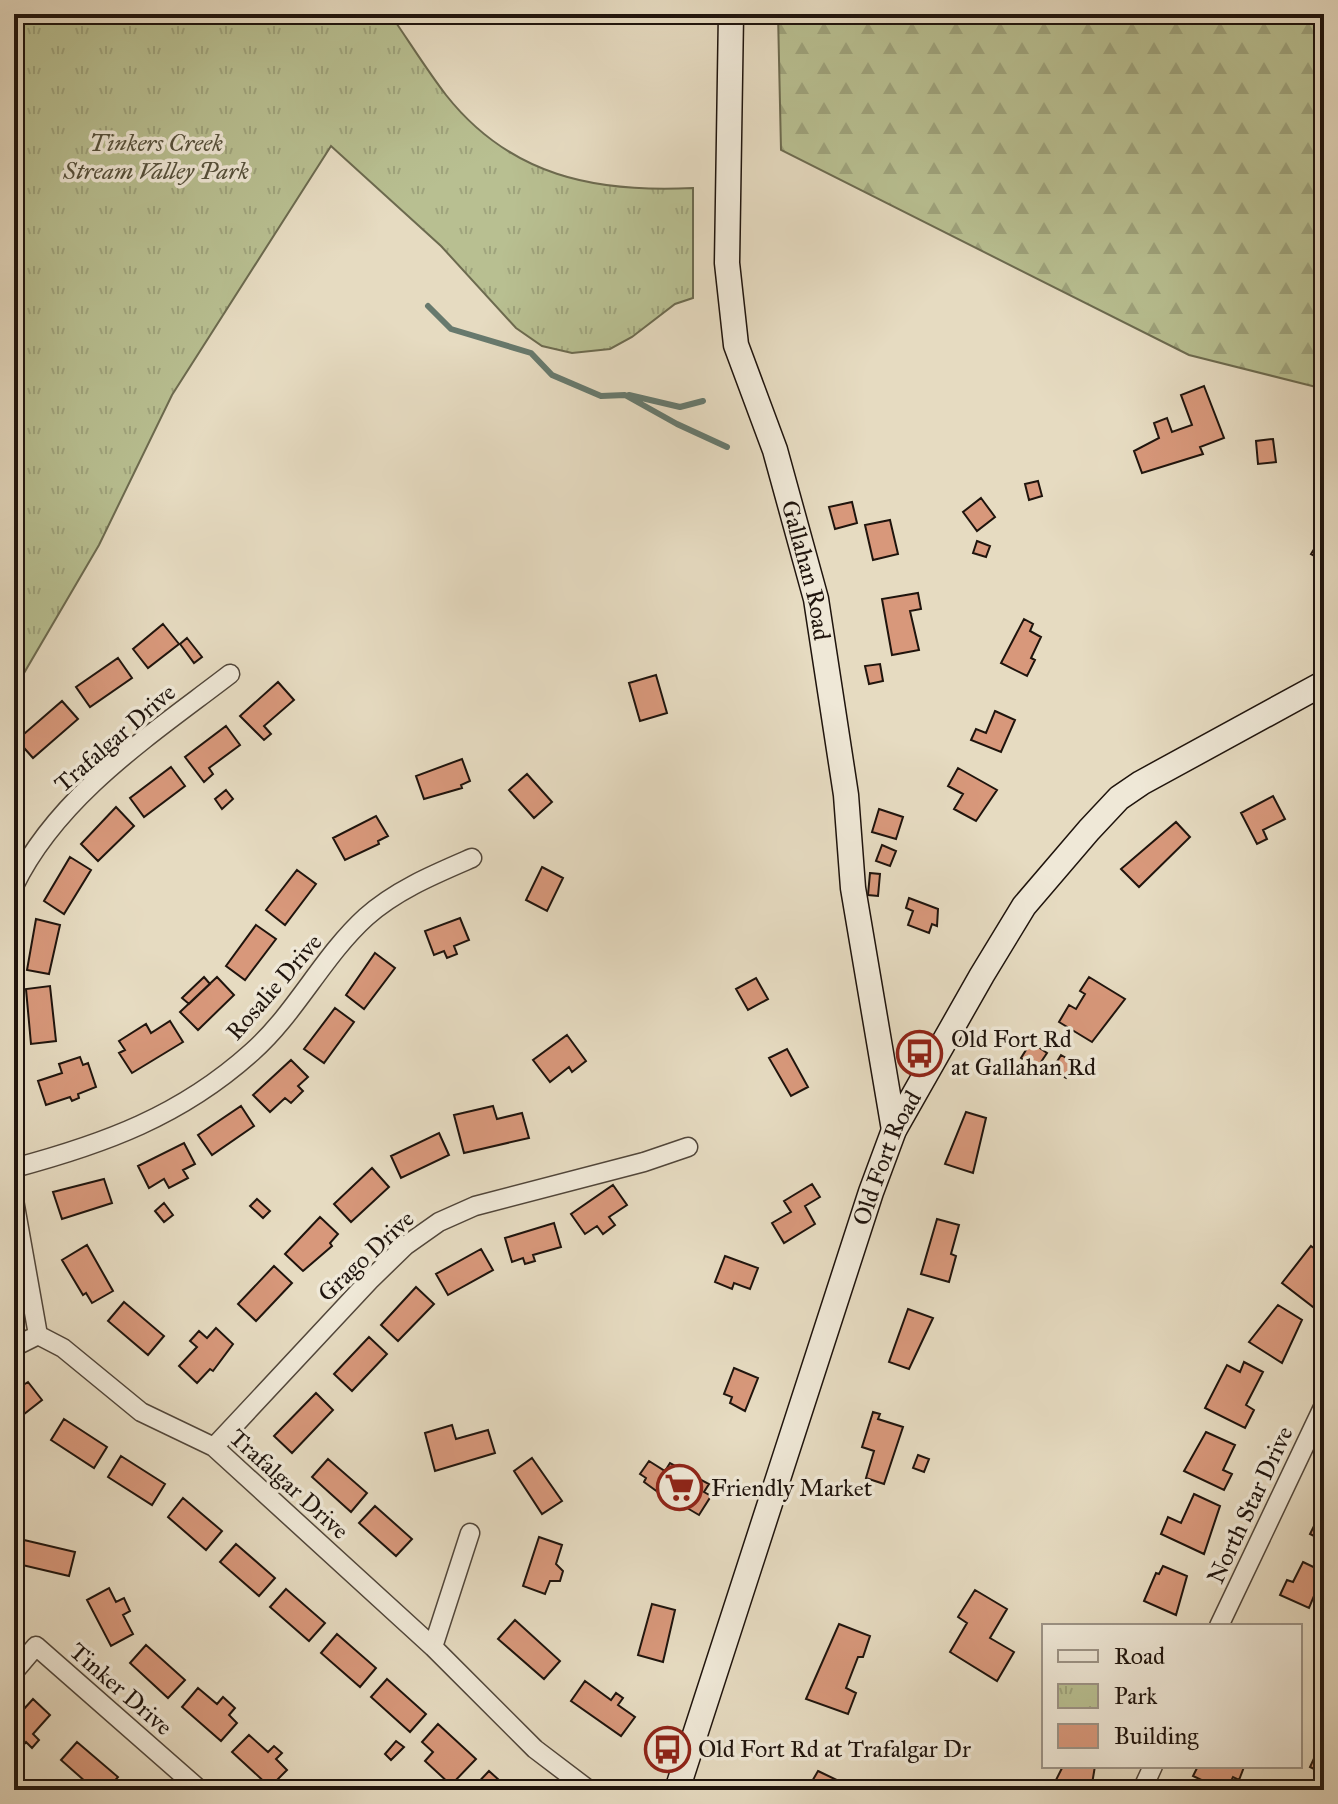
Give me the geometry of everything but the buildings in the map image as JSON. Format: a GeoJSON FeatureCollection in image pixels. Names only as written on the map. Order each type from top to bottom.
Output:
{"type":"FeatureCollection","features":[{"type":"Feature","properties":{"kind":"main road","name":"Gallahan Road"},"geometry":{"type":"LineString","coordinates":[[731,14],[727,263],[736,345],[779,464],[816,599],[846,795],[853,888],[894,1130]]}},
{"type":"Feature","properties":{"kind":"main road","name":"Old Fort Road"},"geometry":{"type":"LineString","coordinates":[[677,1790],[894,1130],[1024,906],[1112,806],[1141,783],[1324,683]]}},
{"type":"Feature","properties":{"kind":"street","name":"Trafalgar Drive"},"geometry":{"type":"LineString","coordinates":[[14,886],[40,838],[94,783],[230,674]]}},
{"type":"Feature","properties":{"kind":"street","name":"Rosalie Drive"},"geometry":{"type":"LineString","coordinates":[[14,1168],[96,1146],[186,1101],[254,1051],[365,918],[399,893],[472,858]]}},
{"type":"Feature","properties":{"kind":"street","name":"Grago Drive"},"geometry":{"type":"LineString","coordinates":[[214,1447],[369,1281],[405,1246],[439,1222],[475,1206],[644,1162],[688,1147]]}},
{"type":"Feature","properties":{"kind":"street"},"geometry":{"type":"LineString","coordinates":[[14,1200],[38,1335],[14,1347]]}},
{"type":"Feature","properties":{"kind":"street","name":"Trafalgar Drive"},"geometry":{"type":"LineString","coordinates":[[38,1335],[63,1348],[141,1412],[214,1447],[433,1647],[535,1749],[589,1790]]}},
{"type":"Feature","properties":{"kind":"street","name":"North Star Drive"},"geometry":{"type":"LineString","coordinates":[[1220,1624],[1324,1405]]}},
{"type":"Feature","properties":{"kind":"street"},"geometry":{"type":"LineString","coordinates":[[433,1647],[470,1533]]}},
{"type":"Feature","properties":{"kind":"street","name":"Tinker Drive"},"geometry":{"type":"LineString","coordinates":[[14,1672],[36,1646],[200,1790]]}},
{"type":"Feature","properties":{"kind":"street"},"geometry":{"type":"LineString","coordinates":[[1142,1790],[1152,1768]]}},
{"type":"Feature","properties":{"kind":"green space","name":"Tinkers Creek Stream Valley Park"},"geometry":{"type":"Polygon","coordinates":[[[14,14],[390,14],[446,95],[471,122],[526,161],[557,174],[589,182],[622,187],[693,188],[693,298],[675,304],[632,337],[610,349],[572,353],[542,346],[516,328],[441,246],[331,146],[172,395],[99,545],[24,673],[14,667],[14,14]]]}},
{"type":"Feature","properties":{"kind":"green space"},"geometry":{"type":"Polygon","coordinates":[[[778,14],[1324,14],[1324,389],[1189,355],[781,150],[778,14]]]}},
{"type":"Feature","properties":{"kind":"waterway"},"geometry":{"type":"LineString","coordinates":[[428,306],[451,329],[531,353],[552,375],[601,396],[625,395],[727,447]]}},
{"type":"Feature","properties":{"kind":"waterway"},"geometry":{"type":"LineString","coordinates":[[629,395],[680,407],[703,401]]}},
{"type":"Feature","properties":{"kind":"place","name":"Old Fort Rd at Gallahan Rd"},"geometry":{"type":"Point","coordinates":[920,1053]}},
{"type":"Feature","properties":{"kind":"place","name":"Friendly Market"},"geometry":{"type":"Point","coordinates":[680,1488]}},
{"type":"Feature","properties":{"kind":"place","name":"Old Fort Rd at Trafalgar Dr"},"geometry":{"type":"Point","coordinates":[667,1749]}}]}
